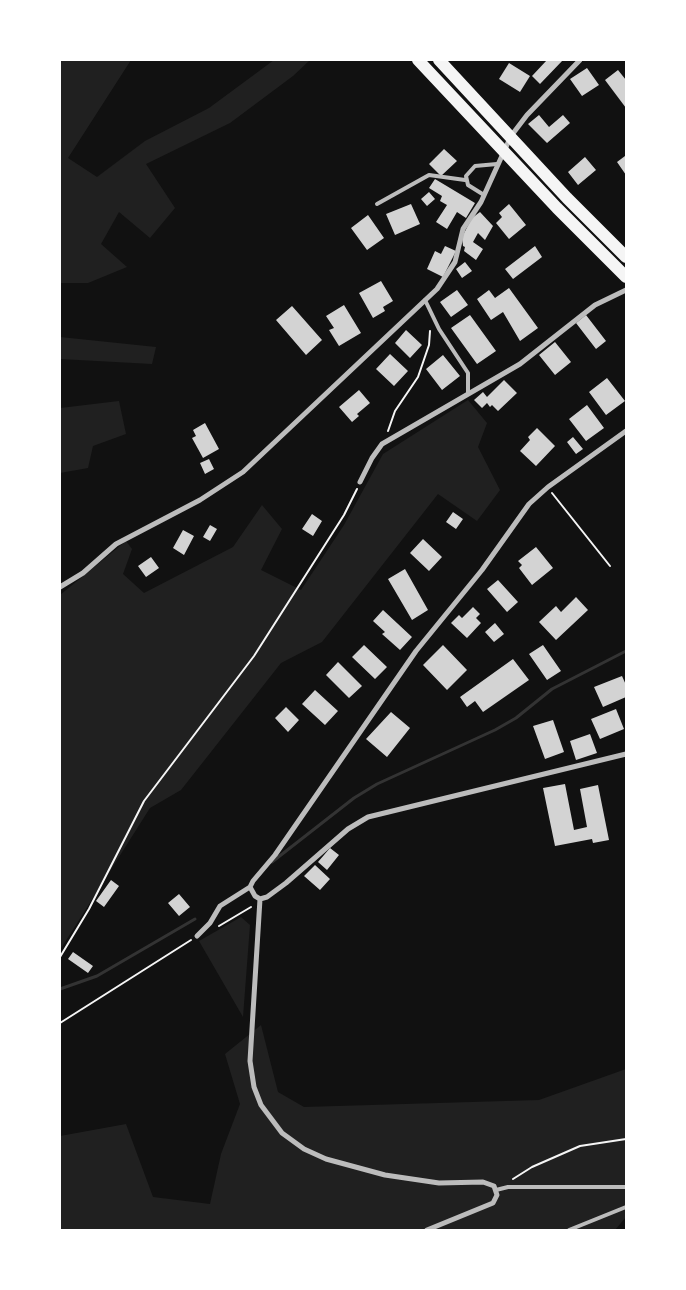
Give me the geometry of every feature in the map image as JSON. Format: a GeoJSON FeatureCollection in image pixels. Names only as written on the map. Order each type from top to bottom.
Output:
{"type":"FeatureCollection","features":[{"type":"Feature","properties":{"kind":"highway"},"geometry":{"type":"LineString","coordinates":[[418,60],[626,277]]}},
{"type":"Feature","properties":{"kind":"highway"},"geometry":{"type":"LineString","coordinates":[[438,60],[567,198],[626,257]]}},
{"type":"Feature","properties":{"kind":"street"},"geometry":{"type":"LineString","coordinates":[[60,587],[83,573],[102,554],[121,541],[186,508],[233,480],[305,416],[443,283],[453,266],[463,229],[484,195],[497,164],[523,119],[580,60]]}},
{"type":"Feature","properties":{"kind":"street"},"geometry":{"type":"LineString","coordinates":[[360,482],[378,448],[468,393],[520,364],[595,305],[626,290]]}},
{"type":"Feature","properties":{"kind":"street"},"geometry":{"type":"LineString","coordinates":[[197,936],[202,932],[220,906],[250,888],[426,638],[482,570],[529,504],[548,487],[626,431]]}},
{"type":"Feature","properties":{"kind":"street"},"geometry":{"type":"LineString","coordinates":[[250,888],[255,896],[260,899],[267,897],[286,884],[348,829],[368,817],[626,754]]}},
{"type":"Feature","properties":{"kind":"street"},"geometry":{"type":"LineString","coordinates":[[260,899],[250,1069],[258,1098],[277,1128],[296,1144],[319,1157],[358,1169],[424,1181],[483,1182],[491,1184],[496,1190],[496,1199],[489,1206],[426,1230]]}},
{"type":"Feature","properties":{"kind":"lane"},"geometry":{"type":"LineString","coordinates":[[465,180],[468,172],[474,166],[497,164]]}},
{"type":"Feature","properties":{"kind":"lane"},"geometry":{"type":"LineString","coordinates":[[377,204],[429,175],[465,180]]}},
{"type":"Feature","properties":{"kind":"lane"},"geometry":{"type":"LineString","coordinates":[[465,180],[468,185],[484,195]]}},
{"type":"Feature","properties":{"kind":"lane"},"geometry":{"type":"LineString","coordinates":[[424,300],[439,329],[468,373],[468,393]]}},
{"type":"Feature","properties":{"kind":"lane"},"geometry":{"type":"LineString","coordinates":[[496,1190],[508,1187],[626,1187]]}},
{"type":"Feature","properties":{"kind":"lane"},"geometry":{"type":"LineString","coordinates":[[569,1230],[626,1208]]}},
{"type":"Feature","properties":{"kind":"path"},"geometry":{"type":"LineString","coordinates":[[386,443],[388,426],[395,411],[409,393],[420,371],[429,345],[433,315]]}},
{"type":"Feature","properties":{"kind":"path"},"geometry":{"type":"LineString","coordinates":[[60,957],[89,909],[144,801],[254,656],[344,515],[360,482]]}},
{"type":"Feature","properties":{"kind":"path"},"geometry":{"type":"LineString","coordinates":[[548,487],[610,566]]}},
{"type":"Feature","properties":{"kind":"path"},"geometry":{"type":"LineString","coordinates":[[202,932],[210,932],[260,899]]}},
{"type":"Feature","properties":{"kind":"path"},"geometry":{"type":"LineString","coordinates":[[60,1023],[197,936]]}},
{"type":"Feature","properties":{"kind":"path"},"geometry":{"type":"LineString","coordinates":[[496,1190],[532,1167],[580,1146],[626,1139]]}},
{"type":"Feature","properties":{"kind":"shaded area"},"geometry":{"type":"Polygon","coordinates":[[[60,60],[131,60],[68,158],[97,177],[145,141],[209,108],[274,60],[310,60],[293,76],[230,123],[146,164],[175,208],[150,238],[119,212],[101,244],[127,267],[88,283],[60,283],[60,60]]]}},
{"type":"Feature","properties":{"kind":"shaded area"},"geometry":{"type":"Polygon","coordinates":[[[60,337],[156,347],[152,364],[60,359],[60,337]]]}},
{"type":"Feature","properties":{"kind":"shaded area"},"geometry":{"type":"Polygon","coordinates":[[[468,400],[487,423],[478,447],[500,490],[477,521],[438,494],[322,642],[281,663],[181,790],[150,808],[60,950],[60,595],[126,541],[132,549],[123,574],[144,593],[233,547],[262,505],[282,529],[261,570],[301,590],[344,525],[383,454],[468,400]]]}},
{"type":"Feature","properties":{"kind":"shaded area"},"geometry":{"type":"Polygon","coordinates":[[[119,401],[126,434],[93,446],[88,468],[60,473],[60,408],[119,401]]]}},
{"type":"Feature","properties":{"kind":"shaded area"},"geometry":{"type":"Polygon","coordinates":[[[241,917],[250,925],[243,1017],[199,941],[241,917]]]}},
{"type":"Feature","properties":{"kind":"shaded area"},"geometry":{"type":"Polygon","coordinates":[[[261,1025],[278,1092],[304,1107],[539,1100],[626,1069],[626,1217],[615,1230],[60,1230],[60,1136],[126,1124],[153,1197],[210,1204],[221,1154],[240,1104],[225,1054],[261,1025]]]}},
{"type":"Feature","properties":{"kind":"building"},"geometry":{"type":"Polygon","coordinates":[[[547,60],[563,60],[540,84],[532,76],[547,60]]]}},
{"type":"Feature","properties":{"kind":"building"},"geometry":{"type":"Polygon","coordinates":[[[509,63],[530,76],[520,92],[499,79],[509,63]]]}},
{"type":"Feature","properties":{"kind":"building"},"geometry":{"type":"Polygon","coordinates":[[[587,68],[599,85],[582,96],[570,79],[587,68]]]}},
{"type":"Feature","properties":{"kind":"building"},"geometry":{"type":"Polygon","coordinates":[[[618,70],[626,80],[626,108],[605,80],[618,70]]]}},
{"type":"Feature","properties":{"kind":"building"},"geometry":{"type":"Polygon","coordinates":[[[539,115],[549,127],[563,115],[570,123],[547,143],[528,124],[539,115]]]}},
{"type":"Feature","properties":{"kind":"building"},"geometry":{"type":"Polygon","coordinates":[[[444,149],[457,161],[441,176],[429,164],[444,149]]]}},
{"type":"Feature","properties":{"kind":"building"},"geometry":{"type":"Polygon","coordinates":[[[585,157],[596,170],[578,185],[568,172],[585,157]]]}},
{"type":"Feature","properties":{"kind":"building"},"geometry":{"type":"Polygon","coordinates":[[[626,157],[626,175],[617,162],[626,157]]]}},
{"type":"Feature","properties":{"kind":"building"},"geometry":{"type":"Polygon","coordinates":[[[435,179],[475,203],[466,218],[457,212],[447,229],[436,222],[447,205],[440,201],[442,196],[429,188],[435,179]]]}},
{"type":"Feature","properties":{"kind":"building"},"geometry":{"type":"Polygon","coordinates":[[[429,192],[435,199],[427,206],[421,199],[429,192]]]}},
{"type":"Feature","properties":{"kind":"building"},"geometry":{"type":"Polygon","coordinates":[[[411,204],[420,224],[395,235],[386,214],[411,204]]]}},
{"type":"Feature","properties":{"kind":"building"},"geometry":{"type":"Polygon","coordinates":[[[509,204],[526,225],[509,239],[496,223],[502,217],[499,213],[509,204]]]}},
{"type":"Feature","properties":{"kind":"building"},"geometry":{"type":"Polygon","coordinates":[[[480,212],[493,226],[485,240],[478,233],[473,242],[483,249],[476,260],[464,251],[465,247],[463,246],[462,237],[472,218],[480,212]]]}},
{"type":"Feature","properties":{"kind":"building"},"geometry":{"type":"Polygon","coordinates":[[[368,215],[384,238],[367,250],[351,228],[368,215]]]}},
{"type":"Feature","properties":{"kind":"building"},"geometry":{"type":"Polygon","coordinates":[[[445,246],[456,251],[443,277],[427,269],[435,251],[441,254],[445,246]]]}},
{"type":"Feature","properties":{"kind":"building"},"geometry":{"type":"Polygon","coordinates":[[[535,246],[542,257],[513,279],[505,269],[535,246]]]}},
{"type":"Feature","properties":{"kind":"building"},"geometry":{"type":"Polygon","coordinates":[[[465,262],[472,271],[462,278],[456,269],[465,262]]]}},
{"type":"Feature","properties":{"kind":"building"},"geometry":{"type":"Polygon","coordinates":[[[381,281],[393,301],[383,307],[385,311],[373,318],[359,293],[381,281]]]}},
{"type":"Feature","properties":{"kind":"building"},"geometry":{"type":"Polygon","coordinates":[[[509,288],[538,328],[520,341],[503,312],[491,320],[477,299],[489,290],[495,298],[509,288]]]}},
{"type":"Feature","properties":{"kind":"building"},"geometry":{"type":"Polygon","coordinates":[[[457,290],[468,305],[451,317],[440,302],[457,290]]]}},
{"type":"Feature","properties":{"kind":"building"},"geometry":{"type":"Polygon","coordinates":[[[344,305],[361,333],[339,346],[329,330],[334,328],[326,316],[344,305]]]}},
{"type":"Feature","properties":{"kind":"building"},"geometry":{"type":"Polygon","coordinates":[[[292,306],[322,340],[306,355],[276,320],[292,306]]]}},
{"type":"Feature","properties":{"kind":"building"},"geometry":{"type":"Polygon","coordinates":[[[470,315],[496,351],[477,364],[451,328],[470,315]]]}},
{"type":"Feature","properties":{"kind":"building"},"geometry":{"type":"Polygon","coordinates":[[[586,315],[606,341],[596,349],[576,323],[586,315]]]}},
{"type":"Feature","properties":{"kind":"building"},"geometry":{"type":"Polygon","coordinates":[[[406,330],[422,345],[410,358],[395,343],[406,330]]]}},
{"type":"Feature","properties":{"kind":"building"},"geometry":{"type":"Polygon","coordinates":[[[555,342],[571,362],[555,375],[539,355],[555,342]]]}},
{"type":"Feature","properties":{"kind":"building"},"geometry":{"type":"Polygon","coordinates":[[[390,354],[408,371],[394,386],[376,369],[390,354]]]}},
{"type":"Feature","properties":{"kind":"building"},"geometry":{"type":"Polygon","coordinates":[[[443,355],[460,376],[442,390],[426,369],[443,355]]]}},
{"type":"Feature","properties":{"kind":"building"},"geometry":{"type":"Polygon","coordinates":[[[607,378],[625,401],[606,415],[589,392],[607,378]]]}},
{"type":"Feature","properties":{"kind":"building"},"geometry":{"type":"Polygon","coordinates":[[[504,380],[517,393],[498,411],[487,403],[482,408],[474,400],[483,392],[487,397],[504,380]]]}},
{"type":"Feature","properties":{"kind":"building"},"geometry":{"type":"Polygon","coordinates":[[[359,390],[370,403],[357,414],[359,416],[352,422],[339,407],[359,390]]]}},
{"type":"Feature","properties":{"kind":"building"},"geometry":{"type":"Polygon","coordinates":[[[587,405],[604,428],[586,441],[569,419],[587,405]]]}},
{"type":"Feature","properties":{"kind":"building"},"geometry":{"type":"Polygon","coordinates":[[[205,423],[219,449],[203,458],[192,438],[196,436],[193,430],[205,423]]]}},
{"type":"Feature","properties":{"kind":"building"},"geometry":{"type":"Polygon","coordinates":[[[537,428],[555,446],[536,466],[520,451],[530,440],[528,437],[537,428]]]}},
{"type":"Feature","properties":{"kind":"building"},"geometry":{"type":"Polygon","coordinates":[[[573,437],[583,449],[576,454],[567,442],[573,437]]]}},
{"type":"Feature","properties":{"kind":"building"},"geometry":{"type":"Polygon","coordinates":[[[209,459],[214,469],[205,474],[200,463],[209,459]]]}},
{"type":"Feature","properties":{"kind":"building"},"geometry":{"type":"Polygon","coordinates":[[[453,512],[463,519],[456,529],[446,522],[453,512]]]}},
{"type":"Feature","properties":{"kind":"building"},"geometry":{"type":"Polygon","coordinates":[[[312,514],[322,521],[313,536],[302,529],[312,514]]]}},
{"type":"Feature","properties":{"kind":"building"},"geometry":{"type":"Polygon","coordinates":[[[210,525],[217,529],[210,541],[203,537],[210,525]]]}},
{"type":"Feature","properties":{"kind":"building"},"geometry":{"type":"Polygon","coordinates":[[[183,530],[194,536],[184,555],[173,548],[183,530]]]}},
{"type":"Feature","properties":{"kind":"building"},"geometry":{"type":"Polygon","coordinates":[[[423,539],[442,557],[429,571],[410,553],[423,539]]]}},
{"type":"Feature","properties":{"kind":"building"},"geometry":{"type":"Polygon","coordinates":[[[536,547],[553,568],[532,585],[519,568],[522,565],[518,561],[536,547]]]}},
{"type":"Feature","properties":{"kind":"building"},"geometry":{"type":"Polygon","coordinates":[[[151,557],[159,568],[146,577],[138,566],[151,557]]]}},
{"type":"Feature","properties":{"kind":"building"},"geometry":{"type":"Polygon","coordinates":[[[405,569],[428,610],[412,620],[388,579],[405,569]]]}},
{"type":"Feature","properties":{"kind":"building"},"geometry":{"type":"Polygon","coordinates":[[[498,580],[518,602],[507,612],[487,589],[498,580]]]}},
{"type":"Feature","properties":{"kind":"building"},"geometry":{"type":"Polygon","coordinates":[[[576,597],[588,610],[556,640],[539,622],[556,606],[561,612],[576,597]]]}},
{"type":"Feature","properties":{"kind":"building"},"geometry":{"type":"Polygon","coordinates":[[[473,607],[480,614],[476,618],[481,623],[467,638],[451,623],[459,615],[462,618],[473,607]]]}},
{"type":"Feature","properties":{"kind":"building"},"geometry":{"type":"Polygon","coordinates":[[[383,610],[412,637],[400,650],[382,634],[385,632],[373,621],[383,610]]]}},
{"type":"Feature","properties":{"kind":"building"},"geometry":{"type":"Polygon","coordinates":[[[495,623],[504,634],[494,642],[485,632],[495,623]]]}},
{"type":"Feature","properties":{"kind":"building"},"geometry":{"type":"Polygon","coordinates":[[[364,645],[387,667],[375,679],[352,657],[364,645]]]}},
{"type":"Feature","properties":{"kind":"building"},"geometry":{"type":"Polygon","coordinates":[[[443,645],[467,670],[447,690],[423,665],[443,645]]]}},
{"type":"Feature","properties":{"kind":"building"},"geometry":{"type":"Polygon","coordinates":[[[543,645],[561,671],[547,680],[529,654],[543,645]]]}},
{"type":"Feature","properties":{"kind":"building"},"geometry":{"type":"Polygon","coordinates":[[[513,659],[529,680],[483,712],[475,701],[467,707],[460,697],[513,659]]]}},
{"type":"Feature","properties":{"kind":"building"},"geometry":{"type":"Polygon","coordinates":[[[338,662],[362,686],[349,698],[326,675],[338,662]]]}},
{"type":"Feature","properties":{"kind":"building"},"geometry":{"type":"Polygon","coordinates":[[[622,676],[626,685],[626,697],[603,707],[594,687],[622,676]]]}},
{"type":"Feature","properties":{"kind":"building"},"geometry":{"type":"Polygon","coordinates":[[[315,690],[338,711],[325,725],[302,704],[315,690]]]}},
{"type":"Feature","properties":{"kind":"building"},"geometry":{"type":"Polygon","coordinates":[[[286,707],[299,720],[288,732],[275,718],[286,707]]]}},
{"type":"Feature","properties":{"kind":"building"},"geometry":{"type":"Polygon","coordinates":[[[616,709],[624,729],[600,739],[591,719],[616,709]]]}},
{"type":"Feature","properties":{"kind":"building"},"geometry":{"type":"Polygon","coordinates":[[[391,712],[410,728],[387,757],[366,739],[391,712]]]}},
{"type":"Feature","properties":{"kind":"building"},"geometry":{"type":"Polygon","coordinates":[[[553,720],[564,752],[545,759],[533,726],[553,720]]]}},
{"type":"Feature","properties":{"kind":"building"},"geometry":{"type":"Polygon","coordinates":[[[590,734],[597,753],[576,760],[570,741],[590,734]]]}},
{"type":"Feature","properties":{"kind":"building"},"geometry":{"type":"Polygon","coordinates":[[[565,784],[574,830],[587,827],[580,789],[598,785],[609,840],[593,843],[592,839],[555,846],[543,788],[565,784]]]}},
{"type":"Feature","properties":{"kind":"building"},"geometry":{"type":"Polygon","coordinates":[[[330,848],[339,855],[327,870],[318,862],[330,848]]]}},
{"type":"Feature","properties":{"kind":"building"},"geometry":{"type":"Polygon","coordinates":[[[315,865],[330,879],[320,890],[304,876],[315,865]]]}},
{"type":"Feature","properties":{"kind":"building"},"geometry":{"type":"Polygon","coordinates":[[[111,880],[119,886],[104,907],[96,901],[111,880]]]}},
{"type":"Feature","properties":{"kind":"building"},"geometry":{"type":"Polygon","coordinates":[[[179,894],[190,907],[179,916],[168,903],[179,894]]]}},
{"type":"Feature","properties":{"kind":"building"},"geometry":{"type":"Polygon","coordinates":[[[73,952],[93,966],[88,973],[68,959],[73,952]]]}},
{"type":"Feature","properties":{"kind":"waterway"},"geometry":{"type":"LineString","coordinates":[[272,862],[354,798],[377,784],[495,730],[516,718],[552,689],[626,651]]}},
{"type":"Feature","properties":{"kind":"waterway"},"geometry":{"type":"LineString","coordinates":[[60,989],[97,976],[195,919]]}}]}
